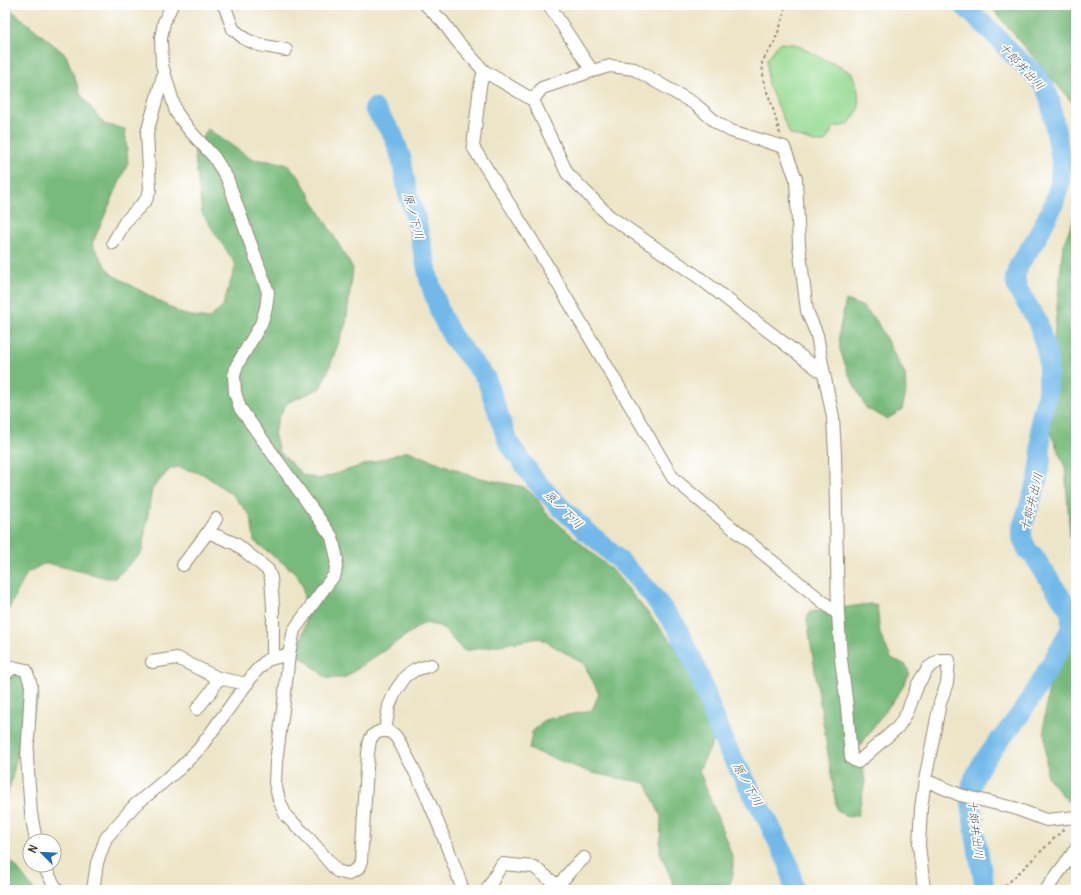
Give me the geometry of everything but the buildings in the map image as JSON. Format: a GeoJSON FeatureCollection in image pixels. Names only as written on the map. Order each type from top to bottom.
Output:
{"type":"FeatureCollection","features":[{"type":"Feature","properties":{"kind":"street"},"geometry":{"type":"LineString","coordinates":[[172,5],[164,22],[161,38],[162,65],[176,112],[190,131],[214,157],[227,178],[268,292],[262,324],[236,365],[234,376],[235,392],[240,408],[332,537],[337,559],[335,574],[294,630],[289,654],[276,762],[275,783],[279,800],[286,816],[306,835],[337,871],[348,874],[358,870],[361,861],[368,753],[371,738],[378,732],[391,732],[397,739],[416,772],[446,841],[463,890]]}},
{"type":"Feature","properties":{"kind":"street"},"geometry":{"type":"LineString","coordinates":[[223,5],[233,29],[245,39],[260,46],[286,50]]}},
{"type":"Feature","properties":{"kind":"street"},"geometry":{"type":"LineString","coordinates":[[426,5],[443,22],[457,41],[484,71],[533,100],[567,173],[609,216],[697,276],[824,374]]}},
{"type":"Feature","properties":{"kind":"street"},"geometry":{"type":"LineString","coordinates":[[549,5],[592,71]]}},
{"type":"Feature","properties":{"kind":"street"},"geometry":{"type":"LineString","coordinates":[[533,100],[542,88],[592,71],[610,66],[634,69],[695,104],[717,123],[731,131],[784,147],[796,179],[799,245],[807,311],[817,335],[833,417],[838,614],[851,758],[858,762],[898,727],[907,713],[918,684],[928,668],[940,660],[949,660],[947,683],[940,703],[921,808],[919,845],[924,890]]}},
{"type":"Feature","properties":{"kind":"street"},"geometry":{"type":"LineString","coordinates":[[484,71],[480,86],[472,148],[532,240],[673,478],[838,614]]}},
{"type":"Feature","properties":{"kind":"street"},"geometry":{"type":"LineString","coordinates":[[113,243],[125,222],[146,200],[150,190],[147,133],[164,72]]}},
{"type":"Feature","properties":{"kind":"street"},"geometry":{"type":"LineString","coordinates":[[182,565],[208,532],[216,519]]}},
{"type":"Feature","properties":{"kind":"street"},"geometry":{"type":"LineString","coordinates":[[208,532],[236,544],[268,570],[271,578],[273,606],[273,658]]}},
{"type":"Feature","properties":{"kind":"street"},"geometry":{"type":"LineString","coordinates":[[92,890],[97,863],[106,838],[134,806],[180,768],[199,749],[256,671],[267,660],[289,654]]}},
{"type":"Feature","properties":{"kind":"street"},"geometry":{"type":"LineString","coordinates":[[152,662],[177,658],[218,678],[247,684]]}},
{"type":"Feature","properties":{"kind":"street"},"geometry":{"type":"LineString","coordinates":[[385,731],[389,706],[396,690],[406,676],[415,670],[431,665]]}},
{"type":"Feature","properties":{"kind":"street"},"geometry":{"type":"LineString","coordinates":[[5,675],[13,667],[26,670],[31,685],[27,758],[31,813],[35,833]]}},
{"type":"Feature","properties":{"kind":"street"},"geometry":{"type":"LineString","coordinates":[[197,709],[212,690],[218,678]]}},
{"type":"Feature","properties":{"kind":"street"},"geometry":{"type":"LineString","coordinates":[[925,780],[960,795],[1014,808],[1046,820],[1076,817]]}},
{"type":"Feature","properties":{"kind":"street"},"geometry":{"type":"LineString","coordinates":[[1046,890],[1076,849]]}},
{"type":"Feature","properties":{"kind":"street"},"geometry":{"type":"LineString","coordinates":[[487,890],[502,864],[534,867],[558,886],[572,869],[584,858]]}},
{"type":"Feature","properties":{"kind":"street"},"geometry":{"type":"LineString","coordinates":[[47,873],[57,890]]}},
{"type":"Feature","properties":{"kind":"path"},"geometry":{"type":"LineString","coordinates":[[784,147],[772,105],[764,84],[762,62],[774,43],[784,16],[785,5]]}},
{"type":"Feature","properties":{"kind":"path"},"geometry":{"type":"LineString","coordinates":[[1002,890],[1065,828]]}},
{"type":"Feature","properties":{"kind":"green space"},"geometry":{"type":"Polygon","coordinates":[[[5,5],[66,55],[81,95],[104,124],[125,129],[128,163],[92,244],[111,274],[182,314],[208,319],[222,308],[236,265],[202,213],[194,149],[208,129],[251,159],[285,163],[298,175],[353,269],[346,323],[328,371],[320,388],[287,403],[279,417],[274,433],[279,451],[303,475],[319,479],[408,451],[475,477],[524,487],[537,498],[546,513],[614,572],[698,674],[714,740],[699,770],[733,858],[733,876],[727,890],[676,890],[660,852],[661,817],[646,783],[592,773],[529,749],[532,732],[544,720],[592,710],[599,694],[584,664],[540,638],[464,651],[440,626],[424,623],[344,678],[326,678],[298,654],[306,620],[303,587],[296,573],[254,541],[251,517],[233,495],[203,474],[178,467],[170,469],[152,489],[142,552],[115,578],[107,578],[51,564],[43,564],[27,573],[5,616],[5,5]]]}},
{"type":"Feature","properties":{"kind":"green space"},"geometry":{"type":"Polygon","coordinates":[[[989,5],[1076,5],[1076,107],[989,5]]]}},
{"type":"Feature","properties":{"kind":"green space"},"geometry":{"type":"Polygon","coordinates":[[[779,43],[794,44],[852,73],[858,91],[859,109],[848,125],[834,127],[825,142],[814,142],[790,134],[768,84],[767,59],[779,43]]]}},
{"type":"Feature","properties":{"kind":"green space"},"geometry":{"type":"Polygon","coordinates":[[[1076,213],[1076,554],[1070,535],[1065,467],[1046,422],[1063,245],[1076,213]]]}},
{"type":"Feature","properties":{"kind":"green space"},"geometry":{"type":"Polygon","coordinates":[[[846,300],[863,307],[876,320],[905,374],[906,392],[902,410],[887,419],[866,408],[849,375],[840,350],[839,333],[846,300]]]}},
{"type":"Feature","properties":{"kind":"green space"},"geometry":{"type":"Polygon","coordinates":[[[870,604],[877,606],[880,634],[891,658],[906,665],[909,673],[901,690],[859,747],[865,781],[858,815],[849,817],[837,811],[807,619],[810,612],[870,604]]]}},
{"type":"Feature","properties":{"kind":"green space"},"geometry":{"type":"Polygon","coordinates":[[[1076,610],[1076,800],[1070,804],[1047,777],[1044,721],[1049,686],[1076,610]]]}},
{"type":"Feature","properties":{"kind":"green space"},"geometry":{"type":"Polygon","coordinates":[[[5,661],[30,680],[39,696],[19,748],[5,803],[5,661]]]}},
{"type":"Feature","properties":{"kind":"green space"},"geometry":{"type":"Polygon","coordinates":[[[5,853],[34,890],[5,890],[5,853]]]}},
{"type":"Feature","properties":{"kind":"waterway","name":"十郎井出川"},"geometry":{"type":"LineString","coordinates":[[963,5],[996,36],[1010,52],[1034,73],[1045,87],[1050,100],[1061,160],[1060,183],[1053,206],[1036,239],[1019,265],[1015,277],[1017,288],[1038,322],[1048,357],[1048,390],[1040,422],[1041,460],[1038,479],[1022,527],[1022,538],[1028,551],[1033,555],[1070,611],[1070,630],[1044,676],[1016,720],[983,761],[970,791],[974,829],[985,890]]}},
{"type":"Feature","properties":{"kind":"waterway","name":"原ノ下川"},"geometry":{"type":"LineString","coordinates":[[374,108],[392,133],[401,157],[408,195],[415,215],[430,283],[441,315],[453,338],[486,378],[508,442],[535,480],[585,531],[620,561],[648,590],[676,626],[694,662],[712,714],[726,746],[768,821],[789,865],[794,890]]}}]}
